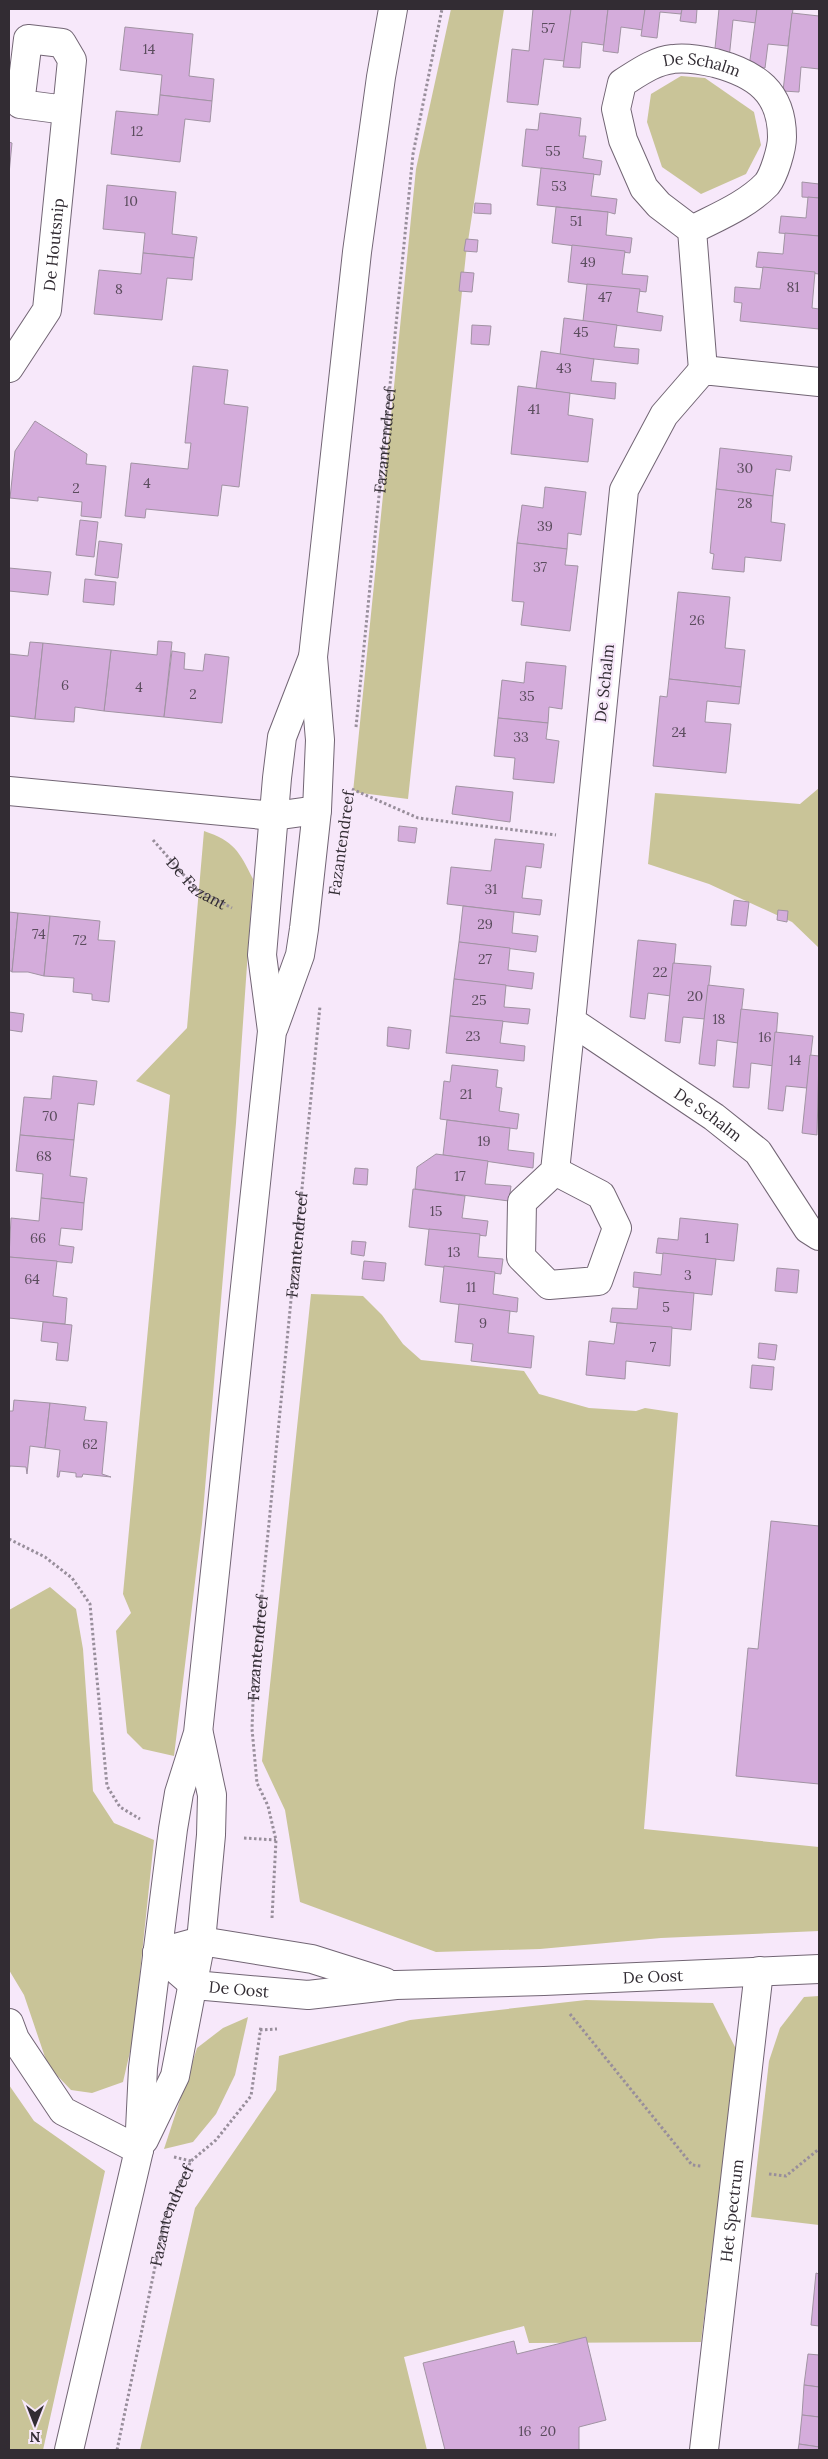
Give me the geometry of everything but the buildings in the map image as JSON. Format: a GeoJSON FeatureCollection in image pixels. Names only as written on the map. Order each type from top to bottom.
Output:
{"type":"FeatureCollection","features":[{"type":"Feature","properties":{"kind":"street","name":"Fazantendreef"},"geometry":{"type":"LineString","coordinates":[[272,1031],[300,955],[317,810],[320,740],[313,657],[357,252],[381,78],[393,9]]}},
{"type":"Feature","properties":{"kind":"street","name":"De Schalm"},"geometry":{"type":"LineString","coordinates":[[673,58],[698,59],[752,76],[771,96],[782,119],[782,148],[768,183],[735,208],[692,230],[659,205],[644,188],[623,140],[616,109],[622,83],[644,68],[673,58]]}},
{"type":"Feature","properties":{"kind":"street","name":"De Houtsnip"},"geometry":{"type":"LineString","coordinates":[[9,368],[47,310],[66,110]]}},
{"type":"Feature","properties":{"kind":"street"},"geometry":{"type":"LineString","coordinates":[[692,230],[703,370],[819,382]]}},
{"type":"Feature","properties":{"kind":"street","name":"De Schalm"},"geometry":{"type":"LineString","coordinates":[[555,1170],[624,490],[664,415],[703,370]]}},
{"type":"Feature","properties":{"kind":"street","name":"Fazantendreef"},"geometry":{"type":"LineString","coordinates":[[69,2450],[138,2150],[143,2068],[173,1829],[179,1793],[198,1733],[272,1031],[262,955],[282,737],[313,657]]}},
{"type":"Feature","properties":{"kind":"street"},"geometry":{"type":"LineString","coordinates":[[9,791],[274,816],[317,810]]}},
{"type":"Feature","properties":{"kind":"street","name":"De Schalm"},"geometry":{"type":"LineString","coordinates":[[570,1021],[714,1117],[758,1152],[808,1229],[819,1236]]}},
{"type":"Feature","properties":{"kind":"street","name":"Fazantendreef"},"geometry":{"type":"LineString","coordinates":[[138,2150],[175,2076],[201,1941],[212,1795],[198,1733]]}},
{"type":"Feature","properties":{"kind":"street","name":"De Oost"},"geometry":{"type":"LineString","coordinates":[[157,1953],[201,1941],[312,1959],[396,1985]]}},
{"type":"Feature","properties":{"kind":"street","name":"De Oost"},"geometry":{"type":"LineString","coordinates":[[157,1953],[194,1984],[308,1995],[396,1985],[544,1981],[819,1969]]}},
{"type":"Feature","properties":{"kind":"street","name":"Het Spectrum"},"geometry":{"type":"LineString","coordinates":[[704,2450],[759,1971]]}},
{"type":"Feature","properties":{"kind":"street"},"geometry":{"type":"LineString","coordinates":[[9,2024],[15,2039],[63,2111],[138,2150]]}},
{"type":"Feature","properties":{"kind":"path","name":"Fazantendreef"},"geometry":{"type":"LineString","coordinates":[[355,729],[413,154],[442,9]]}},
{"type":"Feature","properties":{"kind":"path","name":"Fazantendreef"},"geometry":{"type":"LineString","coordinates":[[348,798],[349,788],[418,818],[589,839]]}},
{"type":"Feature","properties":{"kind":"path","name":"De Fazant"},"geometry":{"type":"LineString","coordinates":[[119,802],[197,890],[265,925]]}},
{"type":"Feature","properties":{"kind":"path","name":"Fazantendreef"},"geometry":{"type":"LineString","coordinates":[[268,1951],[276,1840],[268,1806],[258,1783],[252,1729],[254,1675],[321,1000]]}},
{"type":"Feature","properties":{"kind":"path"},"geometry":{"type":"LineString","coordinates":[[9,1539],[45,1557],[72,1578],[90,1604],[107,1786],[120,1807],[140,1819],[173,1829]]}},
{"type":"Feature","properties":{"kind":"path"},"geometry":{"type":"LineString","coordinates":[[210,1834],[276,1840]]}},
{"type":"Feature","properties":{"kind":"path"},"geometry":{"type":"LineString","coordinates":[[544,1981],[692,2165],[786,2176],[819,2149]]}},
{"type":"Feature","properties":{"kind":"path","name":"Fazantendreef"},"geometry":{"type":"LineString","coordinates":[[117,2450],[166,2214],[191,2161],[216,2140],[251,2096],[263,1992]]}},
{"type":"Feature","properties":{"kind":"shaded area"},"geometry":{"type":"Polygon","coordinates":[[[451,9],[504,9],[466,254],[408,799],[353,792],[416,169],[451,9]]]}},
{"type":"Feature","properties":{"kind":"shaded area"},"geometry":{"type":"Polygon","coordinates":[[[681,76],[705,78],[754,112],[761,145],[746,174],[701,194],[662,167],[647,122],[651,94],[681,76]]]}},
{"type":"Feature","properties":{"kind":"shaded area"},"geometry":{"type":"Polygon","coordinates":[[[819,788],[819,948],[792,922],[709,884],[648,864],[655,793],[800,804],[819,788]]]}},
{"type":"Feature","properties":{"kind":"shaded area"},"geometry":{"type":"Polygon","coordinates":[[[204,831],[229,843],[244,861],[253,879],[236,1123],[202,1524],[174,1756],[143,1749],[127,1733],[116,1631],[131,1613],[123,1594],[170,1095],[136,1081],[187,1028],[204,831]]]}},
{"type":"Feature","properties":{"kind":"shaded area"},"geometry":{"type":"Polygon","coordinates":[[[311,1294],[363,1296],[382,1315],[403,1344],[421,1360],[524,1371],[539,1394],[589,1408],[636,1411],[645,1408],[678,1413],[644,1829],[819,1847],[819,1931],[661,1938],[540,1949],[436,1952],[300,1902],[285,1810],[262,1761],[311,1294]]]}},
{"type":"Feature","properties":{"kind":"shaded area"},"geometry":{"type":"Polygon","coordinates":[[[50,1587],[76,1609],[83,1649],[93,1791],[114,1823],[154,1840],[133,2039],[123,2082],[92,2093],[71,2090],[48,2066],[24,1995],[9,1970],[9,1610],[50,1587]]]}},
{"type":"Feature","properties":{"kind":"shaded area"},"geometry":{"type":"Polygon","coordinates":[[[819,1996],[819,2225],[751,2217],[769,2061],[780,2028],[804,1997],[819,1996]]]}},
{"type":"Feature","properties":{"kind":"shaded area"},"geometry":{"type":"Polygon","coordinates":[[[586,2000],[713,2003],[737,2051],[701,2342],[529,2343],[524,2326],[404,2357],[427,2450],[140,2450],[195,2208],[276,2090],[279,2056],[410,2020],[586,2000]]]}},
{"type":"Feature","properties":{"kind":"shaded area"},"geometry":{"type":"Polygon","coordinates":[[[248,2017],[235,2075],[216,2114],[193,2142],[164,2149],[197,2048],[223,2028],[248,2017]]]}},
{"type":"Feature","properties":{"kind":"shaded area"},"geometry":{"type":"Polygon","coordinates":[[[9,2085],[34,2121],[105,2171],[43,2450],[9,2450],[9,2085]]]}}]}
